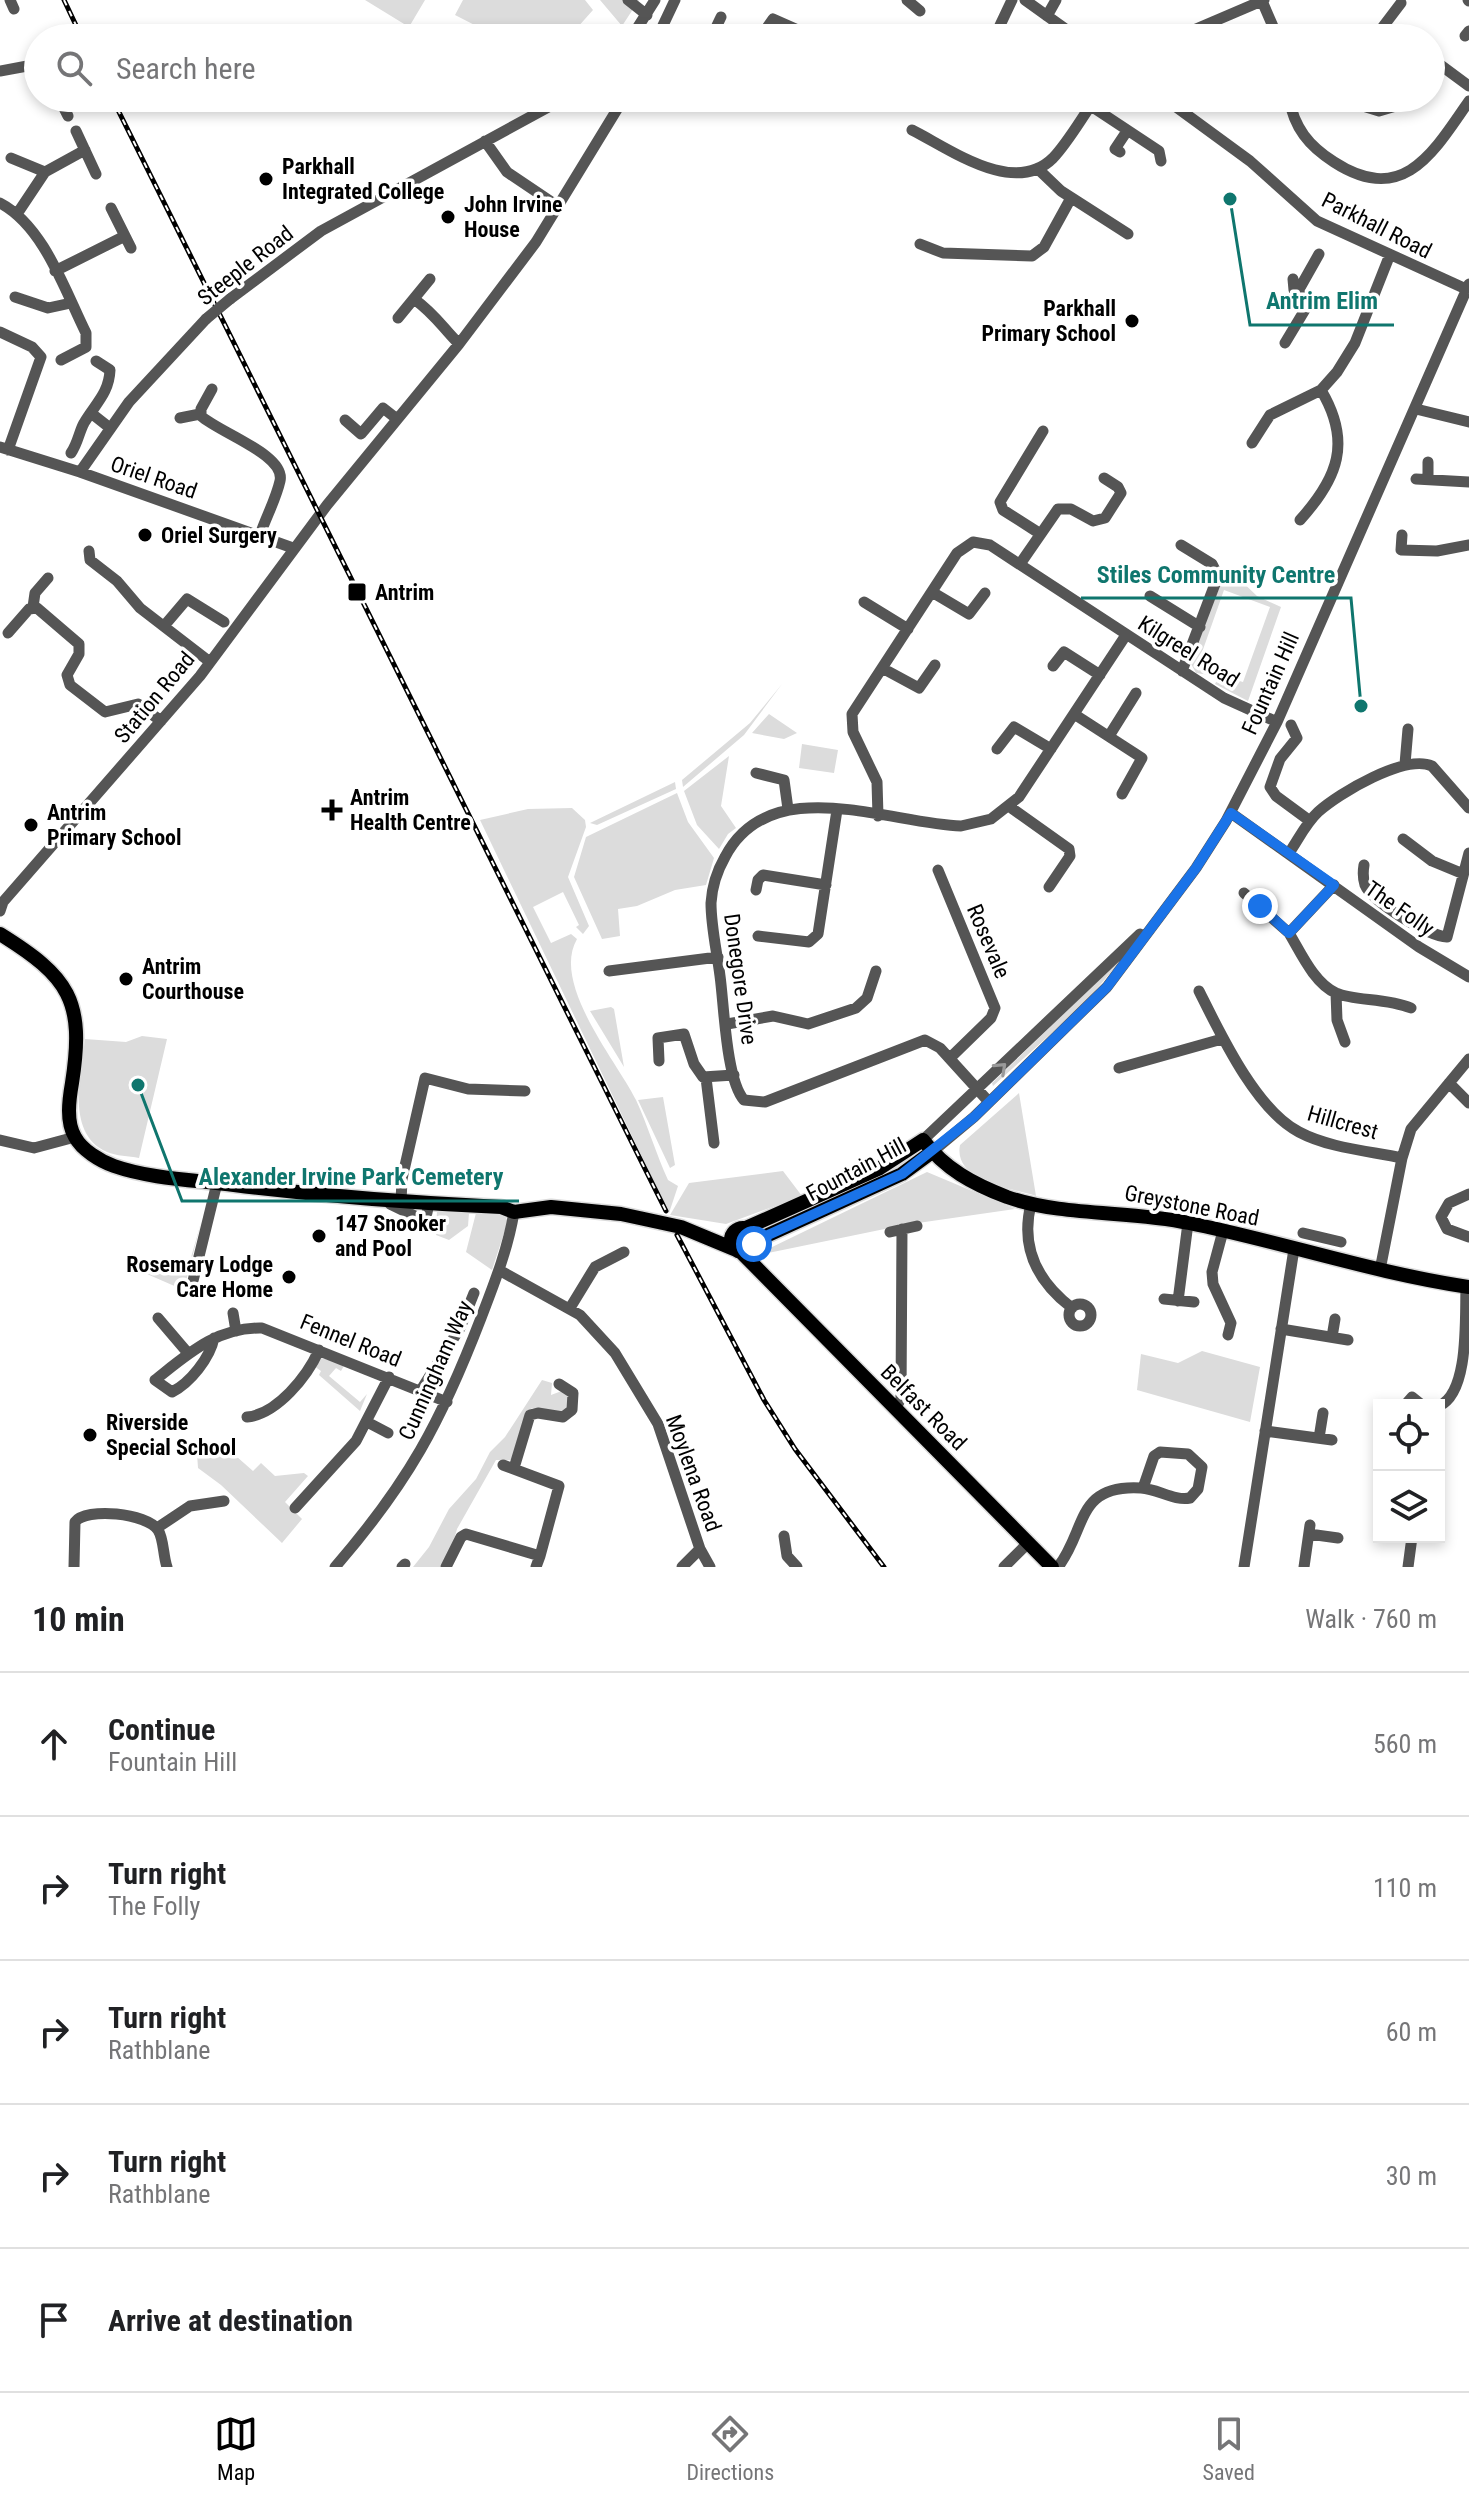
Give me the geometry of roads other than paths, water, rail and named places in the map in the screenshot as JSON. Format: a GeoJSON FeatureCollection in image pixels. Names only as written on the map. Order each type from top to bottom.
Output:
{"type":"FeatureCollection","features":[{"type":"Feature","properties":{"kind":"main road"},"geometry":{"type":"LineString","coordinates":[[0,934],[48,966],[71,1001],[76,1050],[69,1113],[75,1137],[95,1157],[112,1165],[217,1183],[401,1202],[501,1207],[514,1212],[551,1207],[572,1208],[638,1218],[700,1234]]}},
{"type":"Feature","properties":{"kind":"main road"},"geometry":{"type":"LineString","coordinates":[[0,946],[20,947]]}},
{"type":"Feature","properties":{"kind":"main road","name":"Greystone Road"},"geometry":{"type":"LineString","coordinates":[[927,1146],[961,1176],[1031,1204],[1188,1223],[1380,1270],[1468,1287]]}},
{"type":"Feature","properties":{"kind":"main road","name":"Fountain Hill"},"geometry":{"type":"LineString","coordinates":[[700,1234],[741,1229],[927,1146]]}},
{"type":"Feature","properties":{"kind":"main road","name":"Fountain Hill"},"geometry":{"type":"LineString","coordinates":[[755,1243],[902,1174],[927,1146]]}},
{"type":"Feature","properties":{"kind":"main road"},"geometry":{"type":"LineString","coordinates":[[741,1229],[752,1232],[755,1243],[750,1250],[737,1251],[730,1239],[741,1229]]}},
{"type":"Feature","properties":{"kind":"main road","name":"Belfast Road"},"geometry":{"type":"LineString","coordinates":[[700,1234],[737,1251],[767,1276],[1055,1567]]}},
{"type":"Feature","properties":{"kind":"main road","name":"Belfast Road"},"geometry":{"type":"LineString","coordinates":[[755,1243],[767,1276]]}},
{"type":"Feature","properties":{"kind":"street"},"geometry":{"type":"LineString","coordinates":[[628,0],[647,15]]}},
{"type":"Feature","properties":{"kind":"street"},"geometry":{"type":"LineString","coordinates":[[641,24],[655,0]]}},
{"type":"Feature","properties":{"kind":"street"},"geometry":{"type":"LineString","coordinates":[[664,24],[675,0]]}},
{"type":"Feature","properties":{"kind":"street"},"geometry":{"type":"LineString","coordinates":[[907,0],[920,11]]}},
{"type":"Feature","properties":{"kind":"street"},"geometry":{"type":"LineString","coordinates":[[1001,24],[1012,0]]}},
{"type":"Feature","properties":{"kind":"street"},"geometry":{"type":"LineString","coordinates":[[1025,0],[1058,24]]}},
{"type":"Feature","properties":{"kind":"street"},"geometry":{"type":"LineString","coordinates":[[1047,16],[1056,0]]}},
{"type":"Feature","properties":{"kind":"street"},"geometry":{"type":"LineString","coordinates":[[1207,24],[1263,0],[1272,24]]}},
{"type":"Feature","properties":{"kind":"street"},"geometry":{"type":"LineString","coordinates":[[1385,24],[1401,3]]}},
{"type":"Feature","properties":{"kind":"street"},"geometry":{"type":"LineString","coordinates":[[718,24],[721,17]]}},
{"type":"Feature","properties":{"kind":"street"},"geometry":{"type":"LineString","coordinates":[[766,24],[776,19],[787,24]]}},
{"type":"Feature","properties":{"kind":"street"},"geometry":{"type":"LineString","coordinates":[[0,71],[24,67]]}},
{"type":"Feature","properties":{"kind":"street"},"geometry":{"type":"LineString","coordinates":[[1445,68],[1469,86]]}},
{"type":"Feature","properties":{"kind":"street"},"geometry":{"type":"LineString","coordinates":[[1288,112],[1288,118],[1309,143],[1328,158],[1366,179],[1388,181],[1420,161],[1469,101]]}},
{"type":"Feature","properties":{"kind":"street"},"geometry":{"type":"LineString","coordinates":[[66,112],[68,116]]}},
{"type":"Feature","properties":{"kind":"street","name":"Steeple Road"},"geometry":{"type":"LineString","coordinates":[[80,472],[149,379],[206,319],[230,299],[321,231],[539,112]]}},
{"type":"Feature","properties":{"kind":"street"},"geometry":{"type":"LineString","coordinates":[[345,420],[361,434],[383,408],[397,419],[459,344],[559,207],[616,112]]}},
{"type":"Feature","properties":{"kind":"street"},"geometry":{"type":"LineString","coordinates":[[912,130],[996,170],[1016,173],[1038,169],[1053,157],[1087,112]]}},
{"type":"Feature","properties":{"kind":"street"},"geometry":{"type":"LineString","coordinates":[[1105,112],[1127,131],[1159,151],[1161,161]]}},
{"type":"Feature","properties":{"kind":"street","name":"Parkhall Road"},"geometry":{"type":"LineString","coordinates":[[1183,112],[1250,161],[1317,221],[1389,257],[1467,287]]}},
{"type":"Feature","properties":{"kind":"street"},"geometry":{"type":"LineString","coordinates":[[76,131],[96,174]]}},
{"type":"Feature","properties":{"kind":"street"},"geometry":{"type":"LineString","coordinates":[[1120,152],[1115,149],[1127,131]]}},
{"type":"Feature","properties":{"kind":"street"},"geometry":{"type":"LineString","coordinates":[[485,141],[507,172],[559,207]]}},
{"type":"Feature","properties":{"kind":"street"},"geometry":{"type":"LineString","coordinates":[[17,214],[45,172],[85,150]]}},
{"type":"Feature","properties":{"kind":"street"},"geometry":{"type":"LineString","coordinates":[[11,158],[45,172]]}},
{"type":"Feature","properties":{"kind":"street"},"geometry":{"type":"LineString","coordinates":[[1038,169],[1071,198],[1128,234]]}},
{"type":"Feature","properties":{"kind":"street"},"geometry":{"type":"LineString","coordinates":[[920,244],[950,253],[1032,256],[1044,247],[1071,198]]}},
{"type":"Feature","properties":{"kind":"street"},"geometry":{"type":"LineString","coordinates":[[0,203],[17,214],[55,271],[87,343],[84,349],[61,360]]}},
{"type":"Feature","properties":{"kind":"street"},"geometry":{"type":"LineString","coordinates":[[111,208],[131,248]]}},
{"type":"Feature","properties":{"kind":"street"},"geometry":{"type":"LineString","coordinates":[[55,271],[125,236]]}},
{"type":"Feature","properties":{"kind":"street"},"geometry":{"type":"LineString","coordinates":[[1297,293],[1319,254]]}},
{"type":"Feature","properties":{"kind":"street"},"geometry":{"type":"LineString","coordinates":[[1252,443],[1271,414],[1321,390],[1350,351],[1389,257]]}},
{"type":"Feature","properties":{"kind":"street"},"geometry":{"type":"LineString","coordinates":[[398,318],[430,279]]}},
{"type":"Feature","properties":{"kind":"street"},"geometry":{"type":"LineString","coordinates":[[1285,343],[1306,308],[1293,279]]}},
{"type":"Feature","properties":{"kind":"street","name":"Fountain Hill"},"geometry":{"type":"LineString","coordinates":[[927,1146],[989,1102],[1107,987],[1231,813],[1277,722],[1467,287]]}},
{"type":"Feature","properties":{"kind":"street"},"geometry":{"type":"LineString","coordinates":[[15,297],[48,308],[71,303]]}},
{"type":"Feature","properties":{"kind":"street"},"geometry":{"type":"LineString","coordinates":[[414,299],[439,317],[444,329],[459,344]]}},
{"type":"Feature","properties":{"kind":"street"},"geometry":{"type":"LineString","coordinates":[[0,332],[32,347],[41,357],[4,449]]}},
{"type":"Feature","properties":{"kind":"street"},"geometry":{"type":"LineString","coordinates":[[71,453],[108,387],[110,370],[96,361]]}},
{"type":"Feature","properties":{"kind":"street"},"geometry":{"type":"LineString","coordinates":[[200,414],[212,389]]}},
{"type":"Feature","properties":{"kind":"street"},"geometry":{"type":"LineString","coordinates":[[1300,520],[1314,504],[1334,470],[1340,452],[1332,416],[1321,390]]}},
{"type":"Feature","properties":{"kind":"street"},"geometry":{"type":"LineString","coordinates":[[1416,409],[1469,422]]}},
{"type":"Feature","properties":{"kind":"street"},"geometry":{"type":"LineString","coordinates":[[91,413],[110,428]]}},
{"type":"Feature","properties":{"kind":"street"},"geometry":{"type":"LineString","coordinates":[[180,418],[200,414],[278,465],[280,482],[260,535]]}},
{"type":"Feature","properties":{"kind":"street","name":"Station Road"},"geometry":{"type":"LineString","coordinates":[[0,911],[3,902],[210,662],[293,548],[397,419]]}},
{"type":"Feature","properties":{"kind":"street"},"geometry":{"type":"LineString","coordinates":[[1039,533],[1003,510],[1000,502],[1043,431]]}},
{"type":"Feature","properties":{"kind":"street","name":"Oriel Road"},"geometry":{"type":"LineString","coordinates":[[4,449],[80,472],[293,548]]}},
{"type":"Feature","properties":{"kind":"street"},"geometry":{"type":"LineString","coordinates":[[1428,462],[1422,479],[1469,482]]}},
{"type":"Feature","properties":{"kind":"street"},"geometry":{"type":"LineString","coordinates":[[1020,564],[1053,513],[1062,507],[1091,521],[1105,518],[1121,493],[1117,485],[1104,478]]}},
{"type":"Feature","properties":{"kind":"street"},"geometry":{"type":"LineString","coordinates":[[1402,535],[1401,550],[1437,551],[1469,545]]}},
{"type":"Feature","properties":{"kind":"street","name":"Kilgreel Road"},"geometry":{"type":"LineString","coordinates":[[878,816],[877,782],[850,721],[957,553],[968,544],[987,543],[1224,698],[1277,722]]}},
{"type":"Feature","properties":{"kind":"street"},"geometry":{"type":"LineString","coordinates":[[1181,545],[1212,564],[1218,574],[1182,671]]}},
{"type":"Feature","properties":{"kind":"street"},"geometry":{"type":"LineString","coordinates":[[89,551],[90,560],[210,662]]}},
{"type":"Feature","properties":{"kind":"street"},"geometry":{"type":"LineString","coordinates":[[8,633],[33,607],[35,593],[48,578]]}},
{"type":"Feature","properties":{"kind":"street"},"geometry":{"type":"LineString","coordinates":[[932,592],[969,614],[985,593]]}},
{"type":"Feature","properties":{"kind":"street"},"geometry":{"type":"LineString","coordinates":[[1150,596],[1200,627]]}},
{"type":"Feature","properties":{"kind":"street"},"geometry":{"type":"LineString","coordinates":[[164,626],[187,599],[224,622]]}},
{"type":"Feature","properties":{"kind":"street"},"geometry":{"type":"LineString","coordinates":[[864,602],[908,629]]}},
{"type":"Feature","properties":{"kind":"street"},"geometry":{"type":"LineString","coordinates":[[33,607],[79,644],[79,654],[67,675],[70,685],[105,712],[138,704],[161,721]]}},
{"type":"Feature","properties":{"kind":"street","name":"Donegore Drive"},"geometry":{"type":"LineString","coordinates":[[989,1102],[950,1058],[930,1041],[919,1040],[758,1104],[742,1098],[734,1075],[711,902],[722,862],[747,829],[788,809],[837,810],[967,826],[987,821],[1010,807],[1126,635]]}},
{"type":"Feature","properties":{"kind":"street"},"geometry":{"type":"LineString","coordinates":[[1053,666],[1064,652],[1100,675]]}},
{"type":"Feature","properties":{"kind":"street"},"geometry":{"type":"LineString","coordinates":[[882,668],[919,688],[935,665]]}},
{"type":"Feature","properties":{"kind":"street"},"geometry":{"type":"LineString","coordinates":[[1109,736],[1136,693]]}},
{"type":"Feature","properties":{"kind":"street"},"geometry":{"type":"LineString","coordinates":[[1074,714],[1142,759],[1122,794]]}},
{"type":"Feature","properties":{"kind":"street"},"geometry":{"type":"LineString","coordinates":[[1291,725],[1297,738],[1280,759],[1270,787],[1276,796],[1310,821]]}},
{"type":"Feature","properties":{"kind":"street"},"geometry":{"type":"LineString","coordinates":[[997,749],[1014,727],[1051,749]]}},
{"type":"Feature","properties":{"kind":"street"},"geometry":{"type":"LineString","coordinates":[[1405,764],[1410,729]]}},
{"type":"Feature","properties":{"kind":"street"},"geometry":{"type":"LineString","coordinates":[[1289,853],[1310,821],[1343,795],[1405,764],[1432,766],[1469,808]]}},
{"type":"Feature","properties":{"kind":"street"},"geometry":{"type":"LineString","coordinates":[[756,773],[783,779],[788,809]]}},
{"type":"Feature","properties":{"kind":"street"},"geometry":{"type":"LineString","coordinates":[[1010,807],[1071,852],[1049,887]]}},
{"type":"Feature","properties":{"kind":"street"},"geometry":{"type":"LineString","coordinates":[[758,936],[804,942],[816,938],[837,810]]}},
{"type":"Feature","properties":{"kind":"street","name":"The Folly"},"geometry":{"type":"LineString","coordinates":[[1231,813],[1469,977]]}},
{"type":"Feature","properties":{"kind":"street"},"geometry":{"type":"LineString","coordinates":[[1403,839],[1439,865],[1461,873]]}},
{"type":"Feature","properties":{"kind":"street"},"geometry":{"type":"LineString","coordinates":[[1364,866],[1364,883],[1370,892],[1424,930],[1442,937],[1451,930],[1461,873],[1469,853]]}},
{"type":"Feature","properties":{"kind":"street","name":"Rosevale"},"geometry":{"type":"LineString","coordinates":[[938,870],[995,1008],[991,1018],[950,1058]]}},
{"type":"Feature","properties":{"kind":"street"},"geometry":{"type":"LineString","coordinates":[[756,890],[759,877],[763,875],[826,885]]}},
{"type":"Feature","properties":{"kind":"street"},"geometry":{"type":"LineString","coordinates":[[1289,933],[1334,885]]}},
{"type":"Feature","properties":{"kind":"street"},"geometry":{"type":"LineString","coordinates":[[1244,893],[1289,933],[1316,976],[1336,993],[1379,998],[1411,1008]]}},
{"type":"Feature","properties":{"kind":"street","name":"Fountain Hill"},"geometry":{"type":"LineString","coordinates":[[927,1146],[978,1089],[1164,911]]}},
{"type":"Feature","properties":{"kind":"street"},"geometry":{"type":"LineString","coordinates":[[609,971],[718,957]]}},
{"type":"Feature","properties":{"kind":"street"},"geometry":{"type":"LineString","coordinates":[[727,1024],[770,1016],[808,1024],[851,1010],[865,1001],[876,971]]}},
{"type":"Feature","properties":{"kind":"street","name":"Hillcrest"},"geometry":{"type":"LineString","coordinates":[[1199,991],[1222,1039],[1276,1114],[1291,1127],[1312,1138],[1402,1158]]}},
{"type":"Feature","properties":{"kind":"street"},"geometry":{"type":"LineString","coordinates":[[1336,993],[1346,1036]]}},
{"type":"Feature","properties":{"kind":"street"},"geometry":{"type":"LineString","coordinates":[[659,1061],[658,1038],[684,1034],[696,1068],[706,1078],[714,1143]]}},
{"type":"Feature","properties":{"kind":"street"},"geometry":{"type":"LineString","coordinates":[[1119,1068],[1222,1039]]}},
{"type":"Feature","properties":{"kind":"street"},"geometry":{"type":"LineString","coordinates":[[1380,1270],[1402,1158],[1417,1118],[1469,1059]]}},
{"type":"Feature","properties":{"kind":"street"},"geometry":{"type":"LineString","coordinates":[[706,1078],[734,1075]]}},
{"type":"Feature","properties":{"kind":"street"},"geometry":{"type":"LineString","coordinates":[[401,1202],[402,1179],[425,1078],[468,1089],[525,1091]]}},
{"type":"Feature","properties":{"kind":"street"},"geometry":{"type":"LineString","coordinates":[[1449,1083],[1469,1103]]}},
{"type":"Feature","properties":{"kind":"street"},"geometry":{"type":"LineString","coordinates":[[0,1140],[34,1148],[75,1137]]}},
{"type":"Feature","properties":{"kind":"street"},"geometry":{"type":"LineString","coordinates":[[191,1289],[217,1183]]}},
{"type":"Feature","properties":{"kind":"street"},"geometry":{"type":"LineString","coordinates":[[1469,1194],[1449,1203],[1441,1219],[1447,1229],[1469,1237]]}},
{"type":"Feature","properties":{"kind":"street"},"geometry":{"type":"LineString","coordinates":[[382,1200],[425,1221],[429,1204]]}},
{"type":"Feature","properties":{"kind":"street"},"geometry":{"type":"LineString","coordinates":[[1031,1204],[1029,1233],[1035,1269],[1046,1287],[1072,1308]]}},
{"type":"Feature","properties":{"kind":"street","name":"Cunningham Way"},"geometry":{"type":"LineString","coordinates":[[335,1567],[390,1501],[426,1445],[447,1402],[499,1270],[514,1212]]}},
{"type":"Feature","properties":{"kind":"street"},"geometry":{"type":"LineString","coordinates":[[1178,1301],[1188,1223]]}},
{"type":"Feature","properties":{"kind":"street"},"geometry":{"type":"LineString","coordinates":[[890,1232],[917,1226]]}},
{"type":"Feature","properties":{"kind":"street"},"geometry":{"type":"LineString","coordinates":[[895,1408],[901,1399],[902,1229]]}},
{"type":"Feature","properties":{"kind":"street"},"geometry":{"type":"LineString","coordinates":[[1223,1231],[1212,1272],[1213,1284],[1231,1323],[1228,1335]]}},
{"type":"Feature","properties":{"kind":"street"},"geometry":{"type":"LineString","coordinates":[[1303,1233],[1341,1242]]}},
{"type":"Feature","properties":{"kind":"street"},"geometry":{"type":"LineString","coordinates":[[1319,1254],[1323,1238]]}},
{"type":"Feature","properties":{"kind":"street"},"geometry":{"type":"LineString","coordinates":[[1244,1567],[1294,1249]]}},
{"type":"Feature","properties":{"kind":"street"},"geometry":{"type":"LineString","coordinates":[[570,1308],[597,1265],[624,1252]]}},
{"type":"Feature","properties":{"kind":"street","name":"Moylena Road"},"geometry":{"type":"LineString","coordinates":[[499,1270],[570,1308],[604,1339],[658,1424],[700,1549],[710,1567]]}},
{"type":"Feature","properties":{"kind":"street"},"geometry":{"type":"LineString","coordinates":[[1445,1403],[1455,1397],[1467,1370],[1468,1287]]}},
{"type":"Feature","properties":{"kind":"street"},"geometry":{"type":"LineString","coordinates":[[421,1390],[460,1328],[472,1297],[458,1296]]}},
{"type":"Feature","properties":{"kind":"street"},"geometry":{"type":"LineString","coordinates":[[1164,1299],[1194,1302]]}},
{"type":"Feature","properties":{"kind":"street"},"geometry":{"type":"LineString","coordinates":[[233,1313],[236,1331]]}},
{"type":"Feature","properties":{"kind":"street"},"geometry":{"type":"LineString","coordinates":[[158,1318],[187,1352]]}},
{"type":"Feature","properties":{"kind":"street"},"geometry":{"type":"LineString","coordinates":[[1332,1337],[1335,1319]]}},
{"type":"Feature","properties":{"kind":"street","name":"Fennel Road"},"geometry":{"type":"LineString","coordinates":[[214,1338],[208,1355],[176,1390],[168,1392],[155,1380],[187,1352],[214,1338],[236,1331],[269,1329],[447,1402]]}},
{"type":"Feature","properties":{"kind":"street"},"geometry":{"type":"LineString","coordinates":[[1281,1329],[1348,1340]]}},
{"type":"Feature","properties":{"kind":"street"},"geometry":{"type":"LineString","coordinates":[[247,1417],[263,1414],[276,1404],[319,1350]]}},
{"type":"Feature","properties":{"kind":"street"},"geometry":{"type":"LineString","coordinates":[[295,1508],[356,1441],[389,1377]]}},
{"type":"Feature","properties":{"kind":"street"},"geometry":{"type":"LineString","coordinates":[[446,1567],[461,1536],[466,1534],[538,1561],[559,1488],[551,1481],[508,1467],[530,1415],[538,1413],[561,1418],[572,1410],[573,1393],[559,1384]]}},
{"type":"Feature","properties":{"kind":"street"},"geometry":{"type":"LineString","coordinates":[[1319,1438],[1323,1413]]}},
{"type":"Feature","properties":{"kind":"street"},"geometry":{"type":"LineString","coordinates":[[367,1422],[388,1433]]}},
{"type":"Feature","properties":{"kind":"street"},"geometry":{"type":"LineString","coordinates":[[1265,1431],[1332,1440]]}},
{"type":"Feature","properties":{"kind":"street"},"geometry":{"type":"LineString","coordinates":[[1055,1567],[1086,1507],[1104,1494],[1143,1488],[1181,1499],[1190,1498],[1198,1489],[1202,1467],[1188,1454],[1160,1452],[1154,1456],[1143,1488]]}},
{"type":"Feature","properties":{"kind":"street"},"geometry":{"type":"LineString","coordinates":[[157,1528],[190,1506],[216,1497]]}},
{"type":"Feature","properties":{"kind":"street"},"geometry":{"type":"LineString","coordinates":[[74,1567],[75,1525],[81,1516],[139,1516],[157,1528],[167,1567]]}},
{"type":"Feature","properties":{"kind":"street"},"geometry":{"type":"LineString","coordinates":[[1304,1567],[1310,1530],[1338,1538]]}},
{"type":"Feature","properties":{"kind":"street"},"geometry":{"type":"LineString","coordinates":[[797,1567],[787,1556],[785,1541],[799,1542]]}},
{"type":"Feature","properties":{"kind":"street"},"geometry":{"type":"LineString","coordinates":[[1004,1567],[1028,1543]]}},
{"type":"Feature","properties":{"kind":"street"},"geometry":{"type":"LineString","coordinates":[[1408,1567],[1411,1543]]}},
{"type":"Feature","properties":{"kind":"street"},"geometry":{"type":"LineString","coordinates":[[682,1567],[700,1549]]}},
{"type":"Feature","properties":{"kind":"railway"},"geometry":{"type":"LineString","coordinates":[[64,0],[75,24]]}},
{"type":"Feature","properties":{"kind":"railway"},"geometry":{"type":"LineString","coordinates":[[119,112],[666,1211]]}},
{"type":"Feature","properties":{"kind":"railway"},"geometry":{"type":"LineString","coordinates":[[677,1235],[764,1400],[795,1449],[884,1567]]}},
{"type":"Feature","properties":{"kind":"place","name":"Parkhall Integrated College"},"geometry":{"type":"Point","coordinates":[266,179]}},
{"type":"Feature","properties":{"kind":"place","name":"Antrim Elim"},"geometry":{"type":"Point","coordinates":[1230,199]}},
{"type":"Feature","properties":{"kind":"place","name":"John Irvine House"},"geometry":{"type":"Point","coordinates":[448,217]}},
{"type":"Feature","properties":{"kind":"place","name":"Parkhall Primary School"},"geometry":{"type":"Point","coordinates":[1132,321]}},
{"type":"Feature","properties":{"kind":"place","name":"Oriel Surgery"},"geometry":{"type":"Point","coordinates":[145,535]}},
{"type":"Feature","properties":{"kind":"place","name":"Antrim"},"geometry":{"type":"Point","coordinates":[357,592]}},
{"type":"Feature","properties":{"kind":"place","name":"Stiles Community Centre"},"geometry":{"type":"Point","coordinates":[1361,706]}},
{"type":"Feature","properties":{"kind":"place","name":"Antrim Health Centre"},"geometry":{"type":"Point","coordinates":[332,810]}},
{"type":"Feature","properties":{"kind":"place","name":"Antrim Primary School"},"geometry":{"type":"Point","coordinates":[31,825]}},
{"type":"Feature","properties":{"kind":"place","name":"Antrim Courthouse"},"geometry":{"type":"Point","coordinates":[126,979]}},
{"type":"Feature","properties":{"kind":"place","name":"Alexander Irvine Park Cemetery"},"geometry":{"type":"Point","coordinates":[138,1085]}},
{"type":"Feature","properties":{"kind":"place","name":"147 Snooker and Pool"},"geometry":{"type":"Point","coordinates":[319,1236]}},
{"type":"Feature","properties":{"kind":"place","name":"Rosemary Lodge Care Home"},"geometry":{"type":"Point","coordinates":[289,1277]}},
{"type":"Feature","properties":{"kind":"place","name":"Riverside Special School"},"geometry":{"type":"Point","coordinates":[90,1435]}}]}
